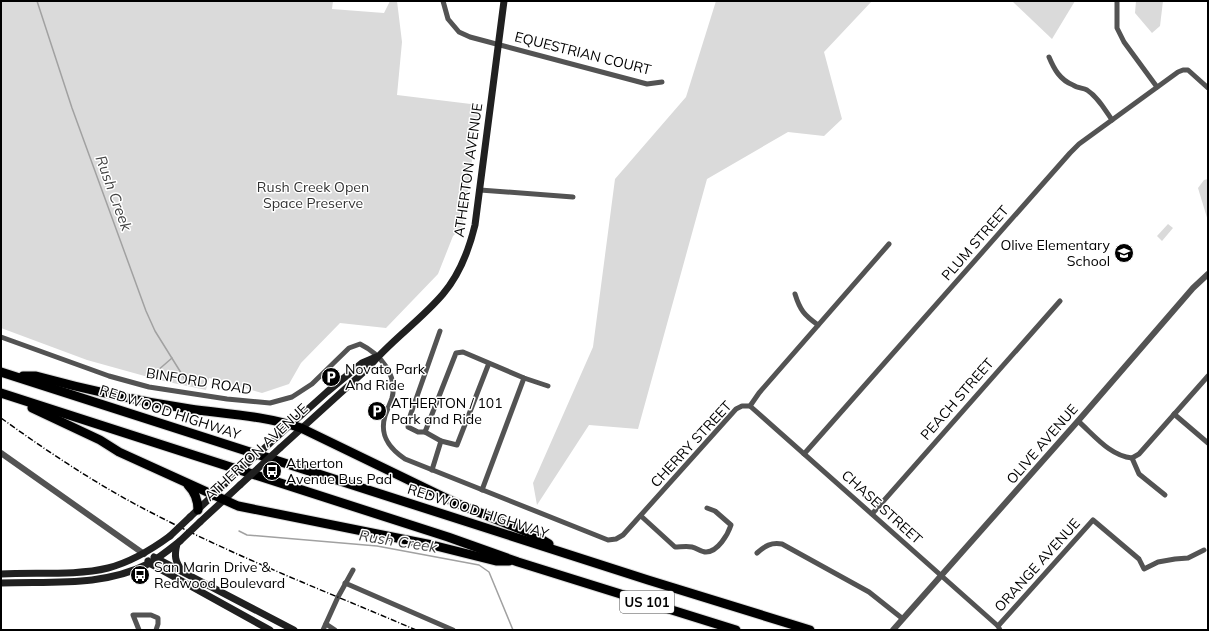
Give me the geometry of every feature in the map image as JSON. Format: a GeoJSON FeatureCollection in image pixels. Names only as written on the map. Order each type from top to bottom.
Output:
{"type":"FeatureCollection","features":[{"type":"Feature","properties":{"kind":"highway","name":"REDWOOD HIGHWAY"},"geometry":{"type":"LineString","coordinates":[[1,372],[566,554],[810,630]]}},
{"type":"Feature","properties":{"kind":"highway"},"geometry":{"type":"LineString","coordinates":[[13,376],[36,376],[119,397],[291,424],[456,503],[532,534],[566,554]]}},
{"type":"Feature","properties":{"kind":"highway"},"geometry":{"type":"LineString","coordinates":[[1,393],[100,440],[118,452],[238,506],[432,545],[496,561],[518,562]]}},
{"type":"Feature","properties":{"kind":"highway","name":"US 101"},"geometry":{"type":"LineString","coordinates":[[1,393],[448,536],[518,562],[736,630]]}},
{"type":"Feature","properties":{"kind":"highway"},"geometry":{"type":"LineString","coordinates":[[185,483],[195,493],[198,503],[198,510]]}},
{"type":"Feature","properties":{"kind":"main road","name":"ATHERTON AVENUE"},"geometry":{"type":"LineString","coordinates":[[1,583],[97,580],[128,572],[157,558],[178,543],[301,428],[367,369],[378,356],[444,293],[463,263],[469,248],[475,225],[504,1]]}},
{"type":"Feature","properties":{"kind":"main road","name":"ATHERTON AVENUE"},"geometry":{"type":"LineString","coordinates":[[1,574],[96,570],[122,563],[144,554],[170,536],[291,424],[362,364],[378,356]]}},
{"type":"Feature","properties":{"kind":"main road"},"geometry":{"type":"LineString","coordinates":[[178,543],[174,557],[177,564],[185,574]]}},
{"type":"Feature","properties":{"kind":"main road"},"geometry":{"type":"LineString","coordinates":[[144,554],[157,558],[294,630]]}},
{"type":"Feature","properties":{"kind":"main road"},"geometry":{"type":"LineString","coordinates":[[144,554],[149,563],[270,630]]}},
{"type":"Feature","properties":{"kind":"street","name":"EQUESTRIAN COURT"},"geometry":{"type":"LineString","coordinates":[[443,1],[448,19],[459,32],[470,37],[647,84],[662,82]]}},
{"type":"Feature","properties":{"kind":"street"},"geometry":{"type":"LineString","coordinates":[[1117,1],[1117,28],[1124,42],[1157,87]]}},
{"type":"Feature","properties":{"kind":"street"},"geometry":{"type":"LineString","coordinates":[[1049,57],[1062,78],[1073,86],[1087,90],[1094,96],[1112,120]]}},
{"type":"Feature","properties":{"kind":"street","name":"PLUM STREET"},"geometry":{"type":"LineString","coordinates":[[804,454],[1070,153],[1178,72],[1188,70],[1208,88]]}},
{"type":"Feature","properties":{"kind":"street"},"geometry":{"type":"LineString","coordinates":[[480,190],[573,198]]}},
{"type":"Feature","properties":{"kind":"street","name":"CHERRY STREET"},"geometry":{"type":"LineString","coordinates":[[378,356],[393,382],[392,399],[385,417],[383,429],[385,439],[396,454],[406,460],[608,540],[616,539],[623,535],[736,409],[742,406],[750,406],[759,393],[889,244]]}},
{"type":"Feature","properties":{"kind":"street","name":"OLIVE AVENUE"},"geometry":{"type":"LineString","coordinates":[[893,630],[1078,421],[1193,288],[1208,274]]}},
{"type":"Feature","properties":{"kind":"street"},"geometry":{"type":"LineString","coordinates":[[795,294],[800,308],[806,316],[818,325]]}},
{"type":"Feature","properties":{"kind":"street","name":"PEACH STREET"},"geometry":{"type":"LineString","coordinates":[[872,514],[1060,300]]}},
{"type":"Feature","properties":{"kind":"street"},"geometry":{"type":"LineString","coordinates":[[440,331],[409,419],[408,427],[418,432],[426,432],[442,441],[457,445],[489,363]]}},
{"type":"Feature","properties":{"kind":"street","name":"BINFORD ROAD"},"geometry":{"type":"LineString","coordinates":[[1,338],[109,376],[149,387],[222,398],[270,403],[292,397],[312,384],[349,348],[360,344],[378,356]]}},
{"type":"Feature","properties":{"kind":"street"},"geometry":{"type":"LineString","coordinates":[[426,432],[456,353],[463,352],[524,378],[548,386]]}},
{"type":"Feature","properties":{"kind":"street"},"geometry":{"type":"LineString","coordinates":[[1078,421],[1110,450],[1119,456],[1132,458],[1138,454],[1208,376]]}},
{"type":"Feature","properties":{"kind":"street"},"geometry":{"type":"LineString","coordinates":[[482,490],[524,378]]}},
{"type":"Feature","properties":{"kind":"street","name":"CHASE STREET"},"geometry":{"type":"LineString","coordinates":[[750,406],[999,628]]}},
{"type":"Feature","properties":{"kind":"street"},"geometry":{"type":"LineString","coordinates":[[1174,414],[1208,443]]}},
{"type":"Feature","properties":{"kind":"street"},"geometry":{"type":"LineString","coordinates":[[432,470],[442,441]]}},
{"type":"Feature","properties":{"kind":"street"},"geometry":{"type":"LineString","coordinates":[[1,453],[144,554]]}},
{"type":"Feature","properties":{"kind":"street"},"geometry":{"type":"LineString","coordinates":[[1132,458],[1139,474],[1165,495]]}},
{"type":"Feature","properties":{"kind":"street"},"geometry":{"type":"LineString","coordinates":[[640,516],[675,547],[692,546],[704,552],[711,552],[728,534],[731,525],[715,511],[707,508]]}},
{"type":"Feature","properties":{"kind":"street","name":"ORANGE AVENUE"},"geometry":{"type":"LineString","coordinates":[[999,628],[1093,520],[1139,559],[1144,569],[1158,562],[1188,558],[1204,550]]}},
{"type":"Feature","properties":{"kind":"street"},"geometry":{"type":"LineString","coordinates":[[757,554],[766,546],[775,543],[782,544],[868,592],[904,619]]}},
{"type":"Feature","properties":{"kind":"street"},"geometry":{"type":"LineString","coordinates":[[324,630],[345,583],[353,570]]}},
{"type":"Feature","properties":{"kind":"street"},"geometry":{"type":"LineString","coordinates":[[345,583],[453,630]]}},
{"type":"Feature","properties":{"kind":"street"},"geometry":{"type":"LineString","coordinates":[[139,630],[133,615],[151,615],[158,618],[156,630]]}},
{"type":"Feature","properties":{"kind":"street"},"geometry":{"type":"LineString","coordinates":[[326,624],[335,630]]}},
{"type":"Feature","properties":{"kind":"green space","name":"Rush Creek Open Space Preserve"},"geometry":{"type":"Polygon","coordinates":[[[1,1],[333,1],[332,9],[384,13],[390,1],[397,1],[402,42],[397,95],[479,105],[462,227],[453,236],[438,274],[386,328],[340,323],[301,363],[289,384],[262,393],[209,378],[206,390],[159,380],[87,360],[1,328],[1,1]]]}},
{"type":"Feature","properties":{"kind":"green space"},"geometry":{"type":"Polygon","coordinates":[[[716,1],[872,1],[824,52],[842,119],[824,136],[788,132],[707,179],[638,429],[589,425],[537,505],[533,483],[593,347],[615,179],[686,97],[716,1]]]}},
{"type":"Feature","properties":{"kind":"green space"},"geometry":{"type":"Polygon","coordinates":[[[1012,1],[1075,1],[1052,39],[1012,1]]]}},
{"type":"Feature","properties":{"kind":"green space"},"geometry":{"type":"Polygon","coordinates":[[[1136,1],[1163,1],[1160,26],[1152,33],[1135,13],[1136,1]]]}},
{"type":"Feature","properties":{"kind":"green space"},"geometry":{"type":"Polygon","coordinates":[[[1208,179],[1208,221],[1198,188],[1204,180],[1208,179]]]}},
{"type":"Feature","properties":{"kind":"green space"},"geometry":{"type":"Polygon","coordinates":[[[1168,224],[1173,228],[1162,241],[1157,236],[1168,224]]]}},
{"type":"Feature","properties":{"kind":"waterway","name":"Rush Creek"},"geometry":{"type":"LineString","coordinates":[[37,1],[72,108],[146,311],[155,331],[188,384]]}},
{"type":"Feature","properties":{"kind":"waterway"},"geometry":{"type":"LineString","coordinates":[[149,378],[172,358]]}},
{"type":"Feature","properties":{"kind":"waterway","name":"Rush Creek"},"geometry":{"type":"LineString","coordinates":[[239,531],[247,535],[377,546],[479,565],[489,572],[513,630]]}},
{"type":"Feature","properties":{"kind":"railway"},"geometry":{"type":"LineString","coordinates":[[1,418],[77,470],[117,494],[189,532],[253,561],[416,630]]}},
{"type":"Feature","properties":{"kind":"place","name":"Olive Elementary School"},"geometry":{"type":"Point","coordinates":[1124,253]}},
{"type":"Feature","properties":{"kind":"place","name":"Novato Park And Ride"},"geometry":{"type":"Point","coordinates":[331,377]}},
{"type":"Feature","properties":{"kind":"place","name":"ATHERTON / 101 Park and Ride"},"geometry":{"type":"Point","coordinates":[377,411]}},
{"type":"Feature","properties":{"kind":"place","name":"Atherton Avenue Bus Pad"},"geometry":{"type":"Point","coordinates":[272,471]}},
{"type":"Feature","properties":{"kind":"place","name":"San Marin Drive & Redwood Boulevard"},"geometry":{"type":"Point","coordinates":[140,575]}}]}
